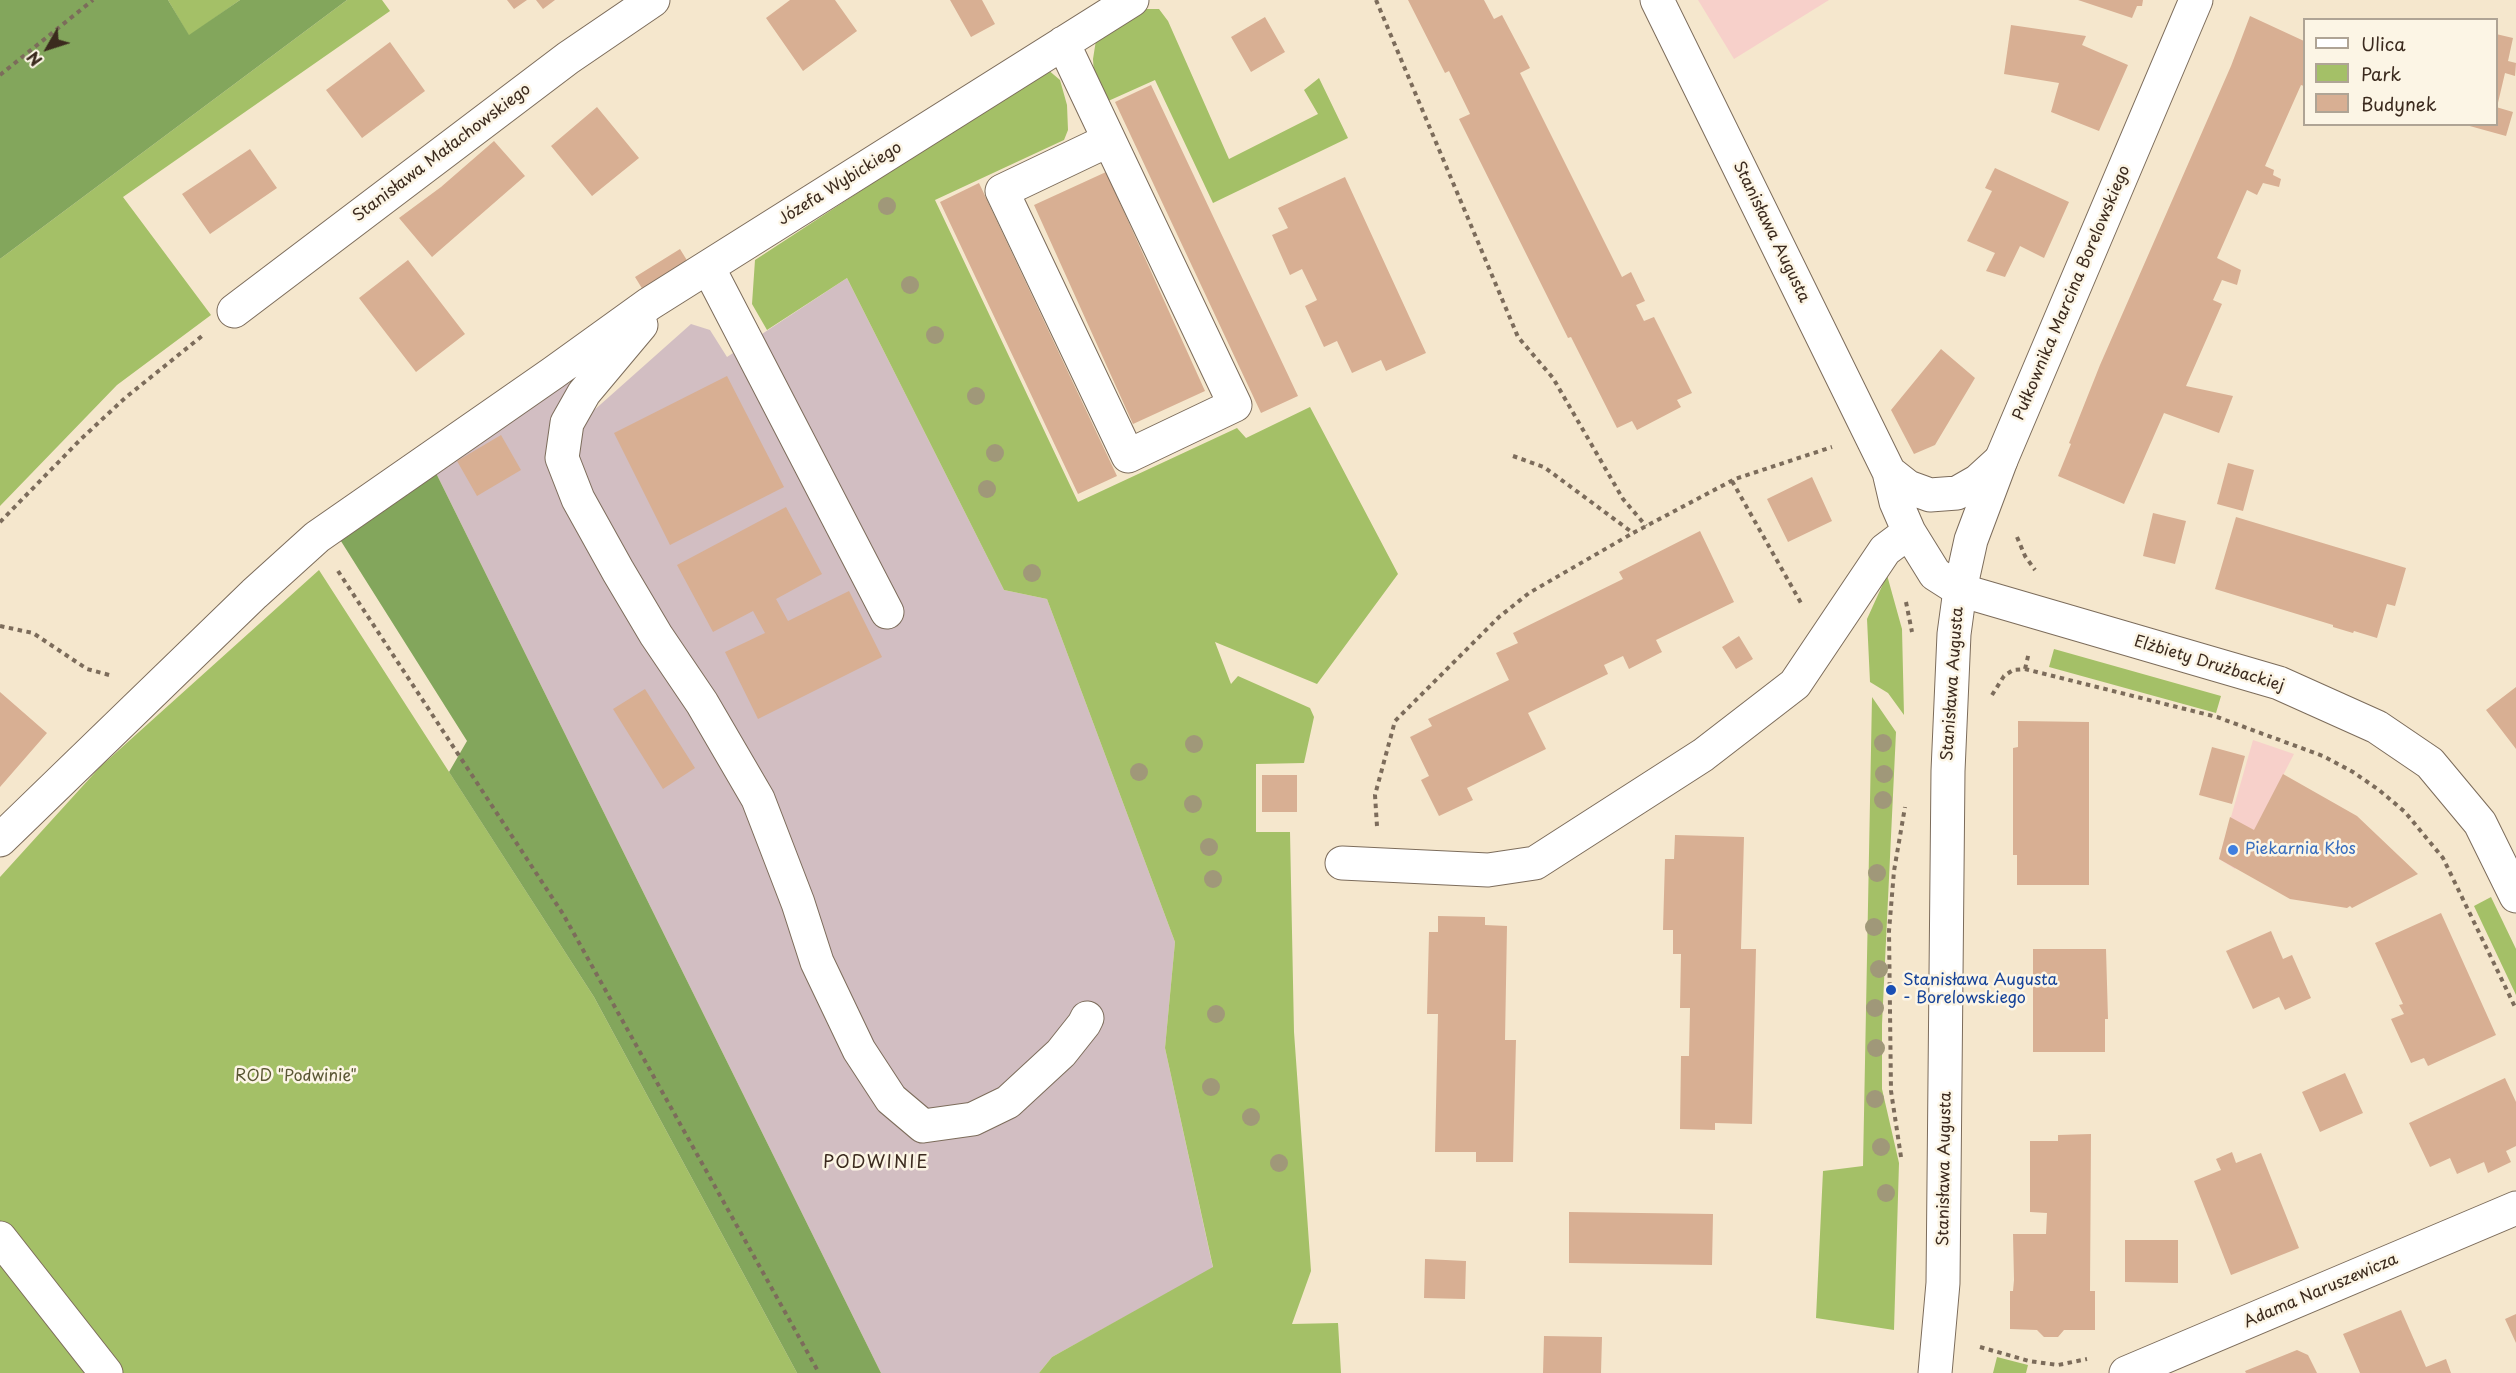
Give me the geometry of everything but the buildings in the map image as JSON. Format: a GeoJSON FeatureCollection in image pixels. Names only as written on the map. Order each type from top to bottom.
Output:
{"type":"FeatureCollection","features":[{"type":"Feature","properties":{"kind":"street","name":"Stanisława Małachowskiego"},"geometry":{"type":"LineString","coordinates":[[234,311],[568,58],[653,0]]}},
{"type":"Feature","properties":{"kind":"street","name":"Józefa Wybickiego"},"geometry":{"type":"LineString","coordinates":[[0,840],[316,537],[667,293],[1132,0]]}},
{"type":"Feature","properties":{"kind":"street","name":"Stanisława Augusta"},"geometry":{"type":"LineString","coordinates":[[1657,0],[1889,472],[1896,502],[1897,541],[1935,574],[1960,590],[1954,634],[1948,771],[1943,1272],[1935,1373]]}},
{"type":"Feature","properties":{"kind":"street","name":"Pułkownika Marcina Borelowskiego"},"geometry":{"type":"LineString","coordinates":[[1960,590],[1971,540],[2001,460],[2196,0]]}},
{"type":"Feature","properties":{"kind":"street"},"geometry":{"type":"LineString","coordinates":[[1063,43],[1235,405],[1128,456],[1002,191],[1109,140]]}},
{"type":"Feature","properties":{"kind":"street"},"geometry":{"type":"LineString","coordinates":[[708,267],[888,612]]}},
{"type":"Feature","properties":{"kind":"street"},"geometry":{"type":"LineString","coordinates":[[667,293],[584,393],[567,423],[562,458],[578,499],[618,571],[656,635],[702,703],[758,799],[798,903],[817,962],[859,1050],[891,1099],[923,1126],[963,1121],[1008,1102],[1061,1053],[1087,1018]]}},
{"type":"Feature","properties":{"kind":"street"},"geometry":{"type":"LineString","coordinates":[[1889,472],[1908,487],[1930,495],[1957,493],[1978,481],[2001,460]]}},
{"type":"Feature","properties":{"kind":"street"},"geometry":{"type":"LineString","coordinates":[[1342,863],[1488,870],[1535,863],[1703,755],[1795,684],[1897,541]]}},
{"type":"Feature","properties":{"kind":"street","name":"Elżbiety Drużbackiej"},"geometry":{"type":"LineString","coordinates":[[1960,590],[2279,683],[2377,727],[2430,763],[2480,822],[2516,896]]}},
{"type":"Feature","properties":{"kind":"street","name":"Adama Naruszewicza"},"geometry":{"type":"LineString","coordinates":[[2126,1373],[2516,1208]]}},
{"type":"Feature","properties":{"kind":"street"},"geometry":{"type":"LineString","coordinates":[[0,1238],[106,1373]]}},
{"type":"Feature","properties":{"kind":"path"},"geometry":{"type":"LineString","coordinates":[[0,75],[93,0]]}},
{"type":"Feature","properties":{"kind":"path"},"geometry":{"type":"LineString","coordinates":[[1376,0],[1518,337],[1553,378],[1623,499],[1646,526]]}},
{"type":"Feature","properties":{"kind":"path"},"geometry":{"type":"LineString","coordinates":[[0,522],[81,439],[125,398],[234,311]]}},
{"type":"Feature","properties":{"kind":"path"},"geometry":{"type":"LineString","coordinates":[[1377,828],[1375,795],[1395,721],[1499,617],[1529,593],[1633,533],[1732,481],[1869,433]]}},
{"type":"Feature","properties":{"kind":"path"},"geometry":{"type":"LineString","coordinates":[[1514,456],[1544,467],[1633,533]]}},
{"type":"Feature","properties":{"kind":"path"},"geometry":{"type":"LineString","coordinates":[[1732,481],[1806,613]]}},
{"type":"Feature","properties":{"kind":"path"},"geometry":{"type":"LineString","coordinates":[[2017,531],[2025,556],[2039,576]]}},
{"type":"Feature","properties":{"kind":"path"},"geometry":{"type":"LineString","coordinates":[[316,537],[563,914],[819,1373]]}},
{"type":"Feature","properties":{"kind":"path"},"geometry":{"type":"LineString","coordinates":[[1897,541],[1898,572],[1914,641]]}},
{"type":"Feature","properties":{"kind":"path"},"geometry":{"type":"LineString","coordinates":[[0,626],[33,633],[87,669],[125,679],[165,680]]}},
{"type":"Feature","properties":{"kind":"path"},"geometry":{"type":"LineString","coordinates":[[1988,702],[2004,676],[2013,670],[2025,669],[2217,717],[2323,756],[2353,772],[2405,812],[2444,858],[2516,1009]]}},
{"type":"Feature","properties":{"kind":"path"},"geometry":{"type":"LineString","coordinates":[[1903,1168],[1891,1091],[1889,931],[1894,871],[1906,801]]}},
{"type":"Feature","properties":{"kind":"shaded area"},"geometry":{"type":"Polygon","coordinates":[[[1698,0],[1829,0],[1734,59],[1698,0]]]}},
{"type":"Feature","properties":{"kind":"shaded area"},"geometry":{"type":"Polygon","coordinates":[[[847,278],[1004,590],[1047,599],[1175,942],[1165,1048],[1213,1268],[1052,1357],[1039,1373],[881,1373],[435,471],[565,379],[592,412],[691,324],[710,330],[727,357],[847,278]]]}},
{"type":"Feature","properties":{"kind":"shaded area"},"geometry":{"type":"Polygon","coordinates":[[[2253,740],[2294,754],[2235,869],[2219,859],[2253,740]]]}},
{"type":"Feature","properties":{"kind":"green space"},"geometry":{"type":"Polygon","coordinates":[[[0,0],[168,0],[189,35],[240,0],[347,0],[0,259],[0,0]]]}},
{"type":"Feature","properties":{"kind":"green space"},"geometry":{"type":"Polygon","coordinates":[[[168,0],[240,0],[189,36],[168,0]]]}},
{"type":"Feature","properties":{"kind":"green space"},"geometry":{"type":"Polygon","coordinates":[[[347,0],[382,0],[390,11],[123,197],[211,315],[117,385],[0,506],[0,259],[347,0]]]}},
{"type":"Feature","properties":{"kind":"green space"},"geometry":{"type":"Polygon","coordinates":[[[1145,9],[1159,9],[1168,21],[1229,159],[1318,114],[1304,90],[1319,78],[1348,138],[1213,203],[1155,80],[1106,102],[1094,75],[1093,59],[1096,40],[1145,9]]]}},
{"type":"Feature","properties":{"kind":"green space"},"geometry":{"type":"Polygon","coordinates":[[[1047,69],[1060,80],[1067,105],[1068,130],[1064,140],[935,200],[1078,502],[1237,428],[1246,438],[1310,407],[1398,574],[1317,684],[1215,642],[1231,684],[1238,676],[1310,708],[1314,717],[1304,763],[1256,764],[1256,832],[1290,832],[1294,1032],[1311,1271],[1292,1324],[1338,1323],[1341,1373],[1039,1373],[1052,1357],[1213,1267],[1165,1048],[1175,942],[1047,599],[1004,590],[847,278],[767,330],[752,304],[755,260],[1047,69]]]}},
{"type":"Feature","properties":{"kind":"green space"},"geometry":{"type":"Polygon","coordinates":[[[435,471],[881,1373],[797,1373],[594,997],[449,772],[467,741],[339,538],[435,471]]]}},
{"type":"Feature","properties":{"kind":"green space","name":"ROD \"Podwinie\""},"geometry":{"type":"Polygon","coordinates":[[[319,570],[594,997],[797,1373],[0,1373],[0,877],[100,767],[319,570]]]}},
{"type":"Feature","properties":{"kind":"green space"},"geometry":{"type":"Polygon","coordinates":[[[1887,575],[1902,629],[1904,715],[1888,693],[1870,682],[1867,619],[1887,575]]]}},
{"type":"Feature","properties":{"kind":"green space"},"geometry":{"type":"Polygon","coordinates":[[[2054,649],[2221,696],[2216,713],[2049,667],[2054,649]]]}},
{"type":"Feature","properties":{"kind":"green space"},"geometry":{"type":"Polygon","coordinates":[[[1872,697],[1896,732],[1882,1024],[1882,1089],[1899,1163],[1894,1330],[1816,1318],[1823,1171],[1863,1166],[1872,697]]]}},
{"type":"Feature","properties":{"kind":"green space"},"geometry":{"type":"Polygon","coordinates":[[[2491,897],[2516,949],[2516,995],[2474,906],[2491,897]]]}},
{"type":"Feature","properties":{"kind":"green space"},"geometry":{"type":"Polygon","coordinates":[[[1997,1357],[2028,1365],[2026,1373],[1993,1373],[1997,1357]]]}},
{"type":"Feature","properties":{"kind":"place","name":"Piekarnia Kłos"},"geometry":{"type":"Point","coordinates":[2233,850]}},
{"type":"Feature","properties":{"kind":"place","name":"Stanisława Augusta - Borelowskiego"},"geometry":{"type":"Point","coordinates":[1891,990]}},
{"type":"Feature","properties":{"kind":"district","name":"PODWINIE"},"geometry":{"type":"Point","coordinates":[876,1163]}}]}
